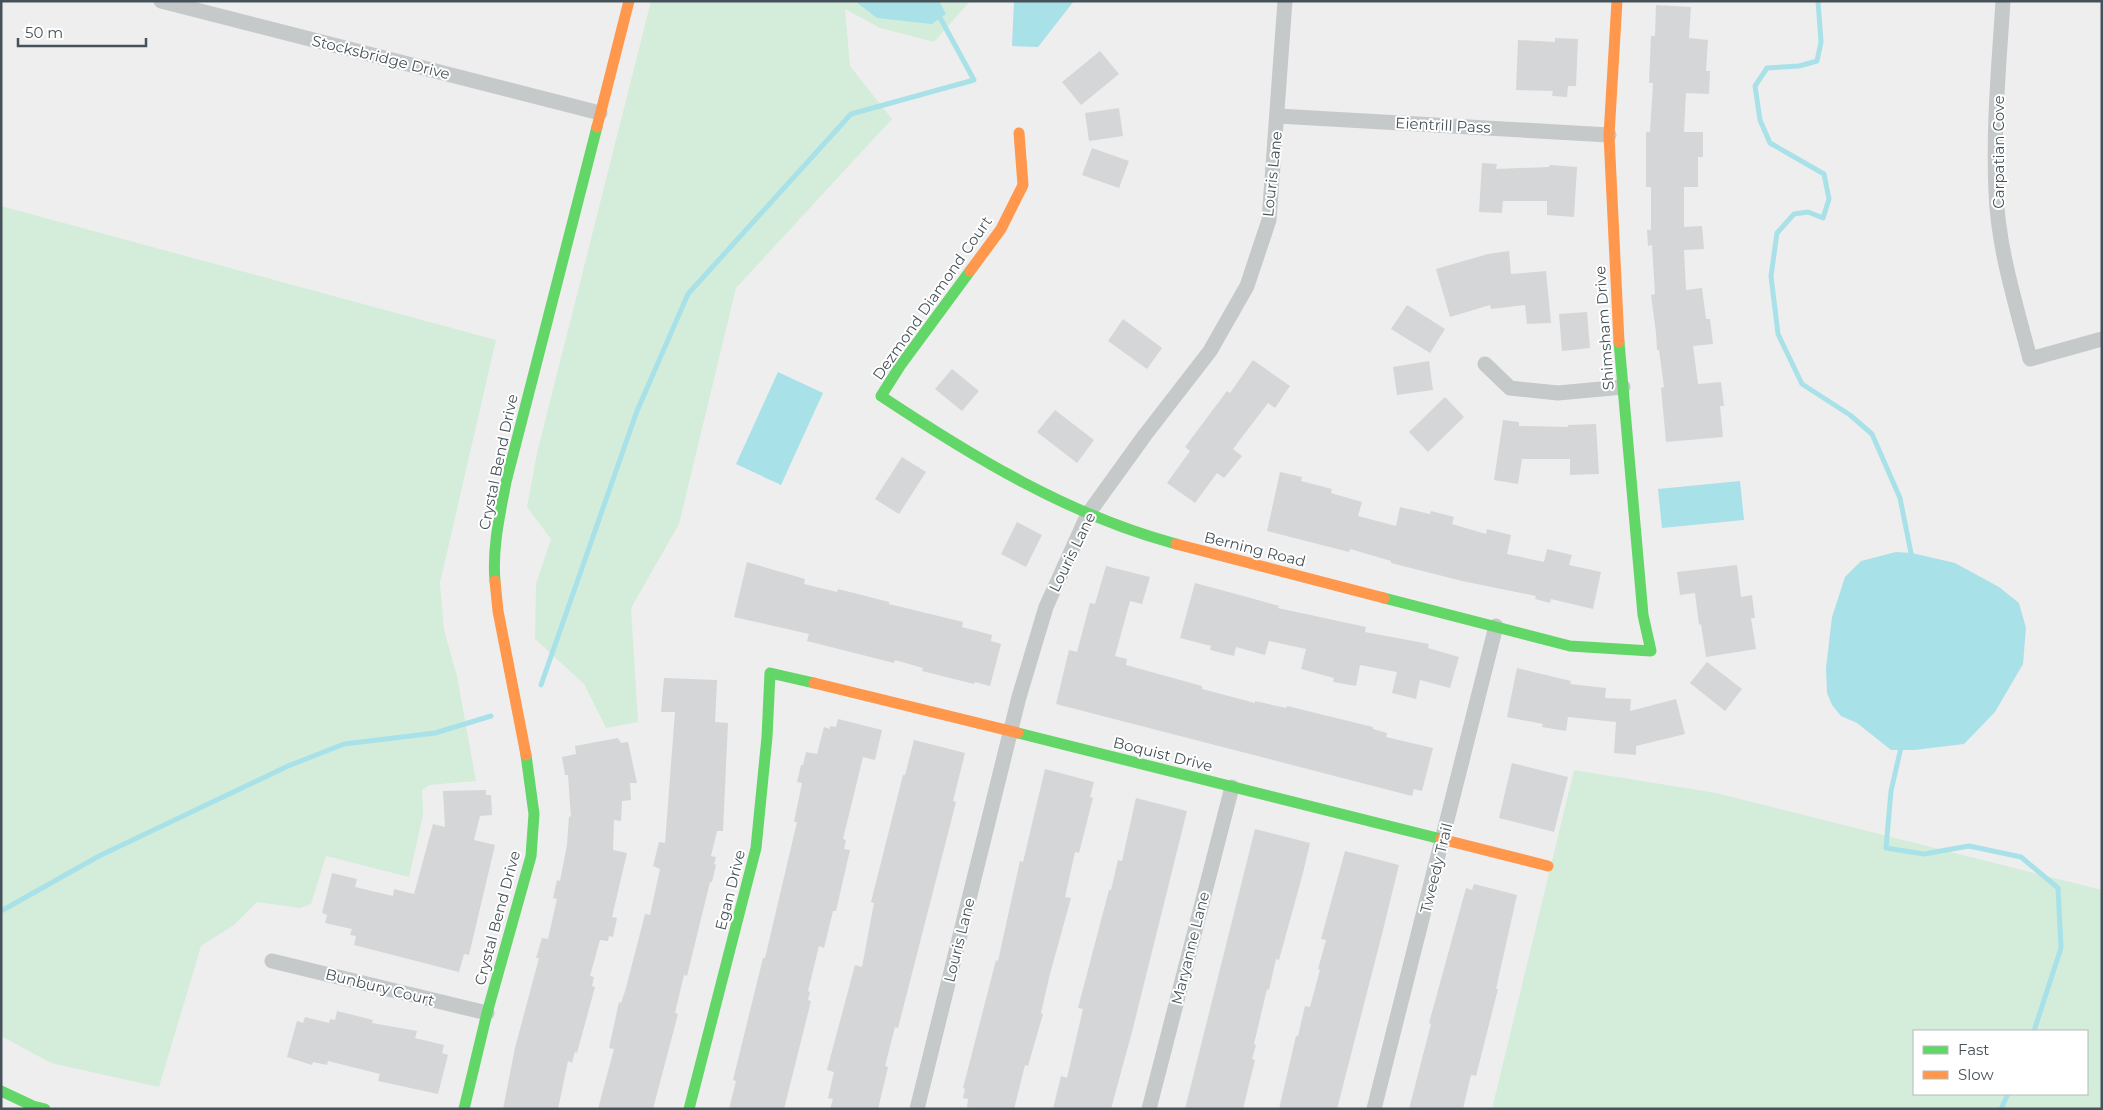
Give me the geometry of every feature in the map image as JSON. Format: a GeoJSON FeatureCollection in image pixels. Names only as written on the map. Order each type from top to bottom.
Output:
{"type":"FeatureCollection","features":[{"type":"Feature","properties":{"kind":"street","name":"Stocksbridge Drive"},"geometry":{"type":"LineString","coordinates":[[161,1],[600,113]]}},
{"type":"Feature","properties":{"kind":"street","name":"Crystal Bend Drive"},"geometry":{"type":"LineString","coordinates":[[464,1109],[487,1013],[532,856],[534,814],[529,770],[498,611],[494,570],[497,531],[506,482],[629,1]]}},
{"type":"Feature","properties":{"kind":"street","name":"Louris Lane"},"geometry":{"type":"LineString","coordinates":[[917,1109],[1012,731],[1046,606],[1088,514],[1145,435],[1210,351],[1247,286],[1268,220],[1278,116],[1285,1]]}},
{"type":"Feature","properties":{"kind":"street","name":"Shimsham Drive"},"geometry":{"type":"LineString","coordinates":[[1617,1],[1609,135],[1623,387],[1643,615],[1651,651]]}},
{"type":"Feature","properties":{"kind":"street","name":"Carpatian Cove"},"geometry":{"type":"LineString","coordinates":[[2003,1],[1996,116],[1996,193],[2003,255],[2030,359],[2102,339]]}},
{"type":"Feature","properties":{"kind":"street","name":"Eientrill Pass"},"geometry":{"type":"LineString","coordinates":[[1278,116],[1609,135]]}},
{"type":"Feature","properties":{"kind":"street","name":"Dezmond Diamond Court"},"geometry":{"type":"LineString","coordinates":[[882,395],[900,366],[1001,229],[1023,185],[1019,133]]}},
{"type":"Feature","properties":{"kind":"street"},"geometry":{"type":"LineString","coordinates":[[1485,364],[1510,388],[1558,393],[1623,387]]}},
{"type":"Feature","properties":{"kind":"street","name":"Berning Road"},"geometry":{"type":"LineString","coordinates":[[882,395],[942,437],[1049,496],[1088,514],[1151,537],[1570,646],[1651,651]]}},
{"type":"Feature","properties":{"kind":"street","name":"Tweedy Trail"},"geometry":{"type":"LineString","coordinates":[[1374,1109],[1444,838],[1496,626]]}},
{"type":"Feature","properties":{"kind":"street","name":"Boquist Drive"},"geometry":{"type":"LineString","coordinates":[[770,673],[1444,838],[1548,866]]}},
{"type":"Feature","properties":{"kind":"street","name":"Egan Drive"},"geometry":{"type":"LineString","coordinates":[[689,1109],[756,848],[767,737],[770,673]]}},
{"type":"Feature","properties":{"kind":"street","name":"Maryanne Lane"},"geometry":{"type":"LineString","coordinates":[[1149,1109],[1232,787]]}},
{"type":"Feature","properties":{"kind":"street","name":"Bunbury Court"},"geometry":{"type":"LineString","coordinates":[[272,961],[487,1013]]}},
{"type":"Feature","properties":{"kind":"street"},"geometry":{"type":"LineString","coordinates":[[1,1091],[37,1108]]}},
{"type":"Feature","properties":{"kind":"green space"},"geometry":{"type":"Polygon","coordinates":[[[651,1],[970,1],[934,42],[880,28],[845,9],[850,66],[892,119],[736,288],[679,524],[631,608],[638,722],[606,728],[584,684],[535,639],[536,584],[551,539],[527,507],[537,453],[651,1]]]}},
{"type":"Feature","properties":{"kind":"green space"},"geometry":{"type":"Polygon","coordinates":[[[1,206],[496,340],[440,583],[444,630],[457,676],[476,781],[429,785],[422,790],[423,815],[409,877],[326,856],[311,904],[300,908],[257,902],[234,925],[201,946],[159,1087],[51,1063],[1,1036],[1,206]]]}},
{"type":"Feature","properties":{"kind":"green space"},"geometry":{"type":"Polygon","coordinates":[[[1574,770],[1716,793],[2102,890],[2102,1109],[1492,1109],[1574,770]]]}},
{"type":"Feature","properties":{"kind":"water"},"geometry":{"type":"Polygon","coordinates":[[[855,1],[939,1],[946,14],[932,24],[877,18],[855,1]]]}},
{"type":"Feature","properties":{"kind":"water"},"geometry":{"type":"Polygon","coordinates":[[[1014,1],[1074,1],[1038,47],[1012,46],[1014,1]]]}},
{"type":"Feature","properties":{"kind":"water"},"geometry":{"type":"Polygon","coordinates":[[[778,372],[823,393],[781,485],[736,464],[778,372]]]}},
{"type":"Feature","properties":{"kind":"water"},"geometry":{"type":"Polygon","coordinates":[[[1740,481],[1744,520],[1662,528],[1658,489],[1740,481]]]}},
{"type":"Feature","properties":{"kind":"water"},"geometry":{"type":"Polygon","coordinates":[[[1896,552],[1912,553],[1955,563],[1999,587],[2019,603],[2026,628],[2023,664],[1995,712],[1964,744],[1914,750],[1891,750],[1857,723],[1841,716],[1832,705],[1827,693],[1826,668],[1832,617],[1845,577],[1861,561],[1896,552]]]}},
{"type":"Feature","properties":{"kind":"building"},"geometry":{"type":"Polygon","coordinates":[[[1656,5],[1691,7],[1689,38],[1708,40],[1706,71],[1710,71],[1709,94],[1686,93],[1684,132],[1703,132],[1703,157],[1698,157],[1698,187],[1684,187],[1684,227],[1702,226],[1704,249],[1684,250],[1686,290],[1702,288],[1706,319],[1710,319],[1713,344],[1693,346],[1698,384],[1721,382],[1724,406],[1720,406],[1723,437],[1666,442],[1661,388],[1664,387],[1659,350],[1657,350],[1651,295],[1655,294],[1652,245],[1648,246],[1647,230],[1651,230],[1651,187],[1646,187],[1646,132],[1650,132],[1653,83],[1649,83],[1651,36],[1655,36],[1656,5]]]}},
{"type":"Feature","properties":{"kind":"building"},"geometry":{"type":"Polygon","coordinates":[[[1555,38],[1578,39],[1576,86],[1568,86],[1567,97],[1552,96],[1553,91],[1516,90],[1518,40],[1555,42],[1555,38]]]}},
{"type":"Feature","properties":{"kind":"building"},"geometry":{"type":"Polygon","coordinates":[[[1100,51],[1119,74],[1081,105],[1062,82],[1100,51]]]}},
{"type":"Feature","properties":{"kind":"building"},"geometry":{"type":"Polygon","coordinates":[[[1119,108],[1123,136],[1089,141],[1085,113],[1119,108]]]}},
{"type":"Feature","properties":{"kind":"building"},"geometry":{"type":"Polygon","coordinates":[[[1092,148],[1129,161],[1119,188],[1082,175],[1092,148]]]}},
{"type":"Feature","properties":{"kind":"building"},"geometry":{"type":"Polygon","coordinates":[[[1482,163],[1497,164],[1496,169],[1549,167],[1550,165],[1577,167],[1574,217],[1547,215],[1547,201],[1503,201],[1502,213],[1479,212],[1482,163]]]}},
{"type":"Feature","properties":{"kind":"building"},"geometry":{"type":"Polygon","coordinates":[[[1509,251],[1511,274],[1546,271],[1551,323],[1527,324],[1525,305],[1491,309],[1490,305],[1450,317],[1436,269],[1488,254],[1509,251]]]}},
{"type":"Feature","properties":{"kind":"building"},"geometry":{"type":"Polygon","coordinates":[[[1407,305],[1445,329],[1430,353],[1391,329],[1407,305]]]}},
{"type":"Feature","properties":{"kind":"building"},"geometry":{"type":"Polygon","coordinates":[[[1587,312],[1590,348],[1562,351],[1559,314],[1587,312]]]}},
{"type":"Feature","properties":{"kind":"building"},"geometry":{"type":"Polygon","coordinates":[[[1123,319],[1162,348],[1147,369],[1108,341],[1123,319]]]}},
{"type":"Feature","properties":{"kind":"building"},"geometry":{"type":"Polygon","coordinates":[[[1253,360],[1290,386],[1275,408],[1268,403],[1233,449],[1242,456],[1224,478],[1217,473],[1195,503],[1167,483],[1190,451],[1185,447],[1227,391],[1230,393],[1253,360]]]}},
{"type":"Feature","properties":{"kind":"building"},"geometry":{"type":"Polygon","coordinates":[[[1429,361],[1433,390],[1397,395],[1393,367],[1429,361]]]}},
{"type":"Feature","properties":{"kind":"building"},"geometry":{"type":"Polygon","coordinates":[[[952,369],[979,391],[962,411],[935,389],[952,369]]]}},
{"type":"Feature","properties":{"kind":"building"},"geometry":{"type":"Polygon","coordinates":[[[1445,397],[1464,417],[1428,452],[1409,432],[1445,397]]]}},
{"type":"Feature","properties":{"kind":"building"},"geometry":{"type":"Polygon","coordinates":[[[1055,410],[1094,440],[1077,463],[1037,432],[1055,410]]]}},
{"type":"Feature","properties":{"kind":"building"},"geometry":{"type":"Polygon","coordinates":[[[1503,420],[1519,422],[1519,426],[1568,427],[1568,425],[1596,424],[1599,474],[1570,475],[1570,459],[1522,459],[1518,484],[1494,480],[1503,420]]]}},
{"type":"Feature","properties":{"kind":"building"},"geometry":{"type":"Polygon","coordinates":[[[902,457],[926,472],[899,514],[875,499],[902,457]]]}},
{"type":"Feature","properties":{"kind":"building"},"geometry":{"type":"Polygon","coordinates":[[[1280,472],[1302,477],[1301,481],[1332,489],[1331,493],[1362,502],[1358,516],[1396,526],[1400,507],[1430,514],[1431,511],[1454,517],[1452,524],[1486,534],[1487,529],[1511,535],[1507,554],[1544,562],[1547,549],[1572,555],[1569,565],[1601,572],[1593,609],[1551,599],[1550,603],[1535,599],[1536,596],[1462,581],[1391,563],[1391,561],[1350,549],[1349,552],[1267,531],[1280,472]]]}},
{"type":"Feature","properties":{"kind":"building"},"geometry":{"type":"Polygon","coordinates":[[[1017,522],[1042,535],[1026,567],[1001,554],[1017,522]]]}},
{"type":"Feature","properties":{"kind":"building"},"geometry":{"type":"Polygon","coordinates":[[[747,562],[805,579],[804,584],[837,592],[838,589],[963,622],[962,627],[992,635],[991,641],[1001,644],[990,686],[922,671],[923,668],[895,660],[894,663],[807,641],[809,634],[734,617],[747,562]]]}},
{"type":"Feature","properties":{"kind":"building"},"geometry":{"type":"Polygon","coordinates":[[[1737,565],[1741,597],[1752,595],[1755,618],[1751,618],[1756,649],[1706,657],[1695,593],[1680,595],[1677,572],[1737,565]]]}},
{"type":"Feature","properties":{"kind":"building"},"geometry":{"type":"Polygon","coordinates":[[[1106,566],[1150,577],[1142,604],[1130,601],[1115,656],[1127,659],[1126,665],[1202,686],[1202,689],[1255,703],[1255,701],[1286,708],[1287,706],[1373,727],[1373,729],[1387,733],[1386,737],[1433,748],[1422,791],[1414,789],[1412,796],[1056,704],[1069,650],[1077,652],[1090,603],[1095,604],[1106,566]]]}},
{"type":"Feature","properties":{"kind":"building"},"geometry":{"type":"Polygon","coordinates":[[[1195,583],[1279,606],[1278,608],[1366,627],[1365,632],[1429,644],[1428,648],[1459,657],[1450,688],[1420,680],[1416,699],[1392,693],[1397,672],[1360,665],[1356,686],[1333,682],[1334,678],[1301,669],[1306,649],[1269,641],[1265,655],[1236,647],[1234,656],[1210,650],[1211,646],[1180,638],[1195,583]]]}},
{"type":"Feature","properties":{"kind":"building"},"geometry":{"type":"Polygon","coordinates":[[[1707,662],[1742,689],[1725,711],[1690,683],[1707,662]]]}},
{"type":"Feature","properties":{"kind":"building"},"geometry":{"type":"Polygon","coordinates":[[[1517,668],[1571,681],[1570,684],[1606,688],[1605,698],[1631,699],[1630,711],[1676,699],[1685,734],[1636,746],[1636,755],[1614,753],[1616,722],[1568,717],[1566,731],[1542,727],[1543,724],[1507,717],[1517,668]]]}},
{"type":"Feature","properties":{"kind":"building"},"geometry":{"type":"Polygon","coordinates":[[[664,678],[717,680],[715,722],[728,723],[723,831],[717,831],[711,856],[716,857],[714,864],[716,865],[712,882],[710,882],[687,976],[684,975],[675,1013],[678,1014],[653,1109],[598,1109],[614,1049],[609,1048],[619,1002],[621,1003],[626,988],[645,914],[650,915],[660,869],[653,866],[659,842],[665,843],[675,712],[661,712],[664,678]]]}},
{"type":"Feature","properties":{"kind":"building"},"geometry":{"type":"Polygon","coordinates":[[[838,719],[882,730],[875,760],[863,757],[843,839],[846,840],[844,849],[850,850],[836,911],[833,911],[824,948],[819,946],[808,991],[810,992],[808,1000],[811,1001],[784,1109],[729,1109],[736,1081],[733,1080],[763,958],[765,958],[797,822],[794,822],[802,783],[797,782],[801,765],[803,765],[806,752],[817,754],[824,727],[830,729],[830,726],[836,727],[838,719]]]}},
{"type":"Feature","properties":{"kind":"building"},"geometry":{"type":"Polygon","coordinates":[[[618,738],[621,743],[628,742],[637,783],[630,783],[631,800],[622,801],[621,821],[614,820],[613,850],[627,853],[612,917],[617,918],[613,937],[609,936],[608,941],[600,940],[590,976],[594,977],[592,986],[595,987],[577,1053],[575,1052],[572,1063],[568,1061],[558,1109],[503,1109],[515,1048],[539,958],[536,958],[542,938],[548,939],[557,899],[553,898],[557,880],[560,881],[567,845],[569,816],[571,817],[568,775],[565,775],[562,757],[576,754],[575,746],[618,738]]]}},
{"type":"Feature","properties":{"kind":"building"},"geometry":{"type":"Polygon","coordinates":[[[914,740],[965,753],[953,801],[956,802],[898,1028],[895,1027],[885,1066],[888,1067],[878,1109],[830,1109],[833,1099],[828,1098],[834,1072],[827,1070],[855,965],[862,967],[874,903],[871,902],[903,775],[905,775],[914,740]]]}},
{"type":"Feature","properties":{"kind":"building"},"geometry":{"type":"Polygon","coordinates":[[[1512,763],[1568,777],[1554,832],[1499,818],[1512,763]]]}},
{"type":"Feature","properties":{"kind":"building"},"geometry":{"type":"Polygon","coordinates":[[[1045,769],[1094,782],[1090,797],[1093,798],[1079,853],[1075,852],[1065,897],[1071,898],[1050,974],[1041,1013],[1043,1014],[1028,1066],[1025,1065],[1014,1109],[975,1109],[967,1107],[968,1099],[963,1098],[965,1089],[963,1088],[996,960],[998,961],[1020,861],[1023,862],[1045,769]]]}},
{"type":"Feature","properties":{"kind":"building"},"geometry":{"type":"Polygon","coordinates":[[[486,790],[486,795],[491,795],[492,815],[480,816],[474,840],[495,845],[469,955],[464,954],[459,972],[354,945],[356,936],[350,935],[352,929],[325,923],[327,915],[322,913],[332,873],[357,879],[355,887],[393,896],[394,889],[414,894],[433,824],[445,827],[443,791],[486,790]]]}},
{"type":"Feature","properties":{"kind":"building"},"geometry":{"type":"Polygon","coordinates":[[[1136,798],[1187,811],[1133,1028],[1111,1109],[1053,1109],[1061,1076],[1067,1078],[1083,1009],[1078,1008],[1109,890],[1111,890],[1118,860],[1122,861],[1136,798]]]}},
{"type":"Feature","properties":{"kind":"building"},"geometry":{"type":"Polygon","coordinates":[[[1255,829],[1310,843],[1303,873],[1279,960],[1276,959],[1269,990],[1267,989],[1254,1044],[1256,1045],[1252,1059],[1255,1060],[1243,1109],[1185,1109],[1255,829]]]}},
{"type":"Feature","properties":{"kind":"building"},"geometry":{"type":"Polygon","coordinates":[[[1345,851],[1399,865],[1382,934],[1337,1109],[1279,1109],[1296,1036],[1298,1036],[1305,1006],[1310,1007],[1320,970],[1318,969],[1326,940],[1321,939],[1345,851]]]}},
{"type":"Feature","properties":{"kind":"building"},"geometry":{"type":"Polygon","coordinates":[[[1474,884],[1517,895],[1496,989],[1498,989],[1476,1076],[1471,1075],[1463,1109],[1409,1109],[1431,1024],[1429,1023],[1466,888],[1472,890],[1474,884]]]}},
{"type":"Feature","properties":{"kind":"building"},"geometry":{"type":"Polygon","coordinates":[[[337,1011],[373,1020],[372,1023],[417,1031],[415,1038],[444,1045],[442,1053],[448,1055],[438,1094],[378,1081],[380,1074],[328,1061],[327,1065],[313,1062],[312,1065],[287,1057],[297,1021],[303,1023],[305,1017],[329,1023],[330,1019],[335,1020],[337,1011]]]}},
{"type":"Feature","properties":{"kind":"waterway"},"geometry":{"type":"LineString","coordinates":[[541,685],[637,411],[688,294],[851,114],[974,80],[931,1]]}},
{"type":"Feature","properties":{"kind":"waterway"},"geometry":{"type":"LineString","coordinates":[[1818,1],[1821,42],[1817,61],[1799,66],[1767,68],[1755,86],[1760,120],[1770,143],[1824,174],[1829,199],[1823,218],[1808,212],[1794,214],[1777,233],[1771,276],[1778,334],[1802,384],[1850,415],[1872,434],[1900,498],[1912,558]]}},
{"type":"Feature","properties":{"kind":"waterway"},"geometry":{"type":"LineString","coordinates":[[1,911],[99,856],[288,766],[344,744],[435,733],[491,716]]}},
{"type":"Feature","properties":{"kind":"waterway"},"geometry":{"type":"LineString","coordinates":[[1902,743],[1891,791],[1886,848],[1924,854],[1969,846],[2021,857],[2058,888],[2061,948],[2034,1030]]}},
{"type":"Feature","properties":{"kind":"waterway"},"geometry":{"type":"LineString","coordinates":[[2001,1109],[2008,1095]]}},
{"type":"Feature","properties":{"kind":"traffic: fast"},"geometry":{"type":"LineString","coordinates":[[495,581],[496,544],[506,482],[597,127]]}},
{"type":"Feature","properties":{"kind":"traffic: fast"},"geometry":{"type":"LineString","coordinates":[[970,271],[900,366],[881,396],[986,462],[1059,501],[1136,532],[1176,544]]}},
{"type":"Feature","properties":{"kind":"traffic: fast"},"geometry":{"type":"LineString","coordinates":[[1384,598],[1570,646],[1651,651],[1643,615],[1619,342]]}},
{"type":"Feature","properties":{"kind":"traffic: fast"},"geometry":{"type":"LineString","coordinates":[[689,1109],[756,848],[767,737],[770,673],[814,683]]}},
{"type":"Feature","properties":{"kind":"traffic: fast"},"geometry":{"type":"LineString","coordinates":[[1018,733],[1441,839]]}},
{"type":"Feature","properties":{"kind":"traffic: fast"},"geometry":{"type":"LineString","coordinates":[[464,1109],[487,1013],[531,856],[534,814],[526,755]]}},
{"type":"Feature","properties":{"kind":"traffic: fast"},"geometry":{"type":"LineString","coordinates":[[1,1091],[33,1106],[45,1109]]}},
{"type":"Feature","properties":{"kind":"traffic: slow"},"geometry":{"type":"LineString","coordinates":[[597,127],[629,1]]}},
{"type":"Feature","properties":{"kind":"traffic: slow"},"geometry":{"type":"LineString","coordinates":[[1617,1],[1609,135],[1619,342]]}},
{"type":"Feature","properties":{"kind":"traffic: slow"},"geometry":{"type":"LineString","coordinates":[[970,271],[1001,229],[1023,185],[1019,133]]}},
{"type":"Feature","properties":{"kind":"traffic: slow"},"geometry":{"type":"LineString","coordinates":[[1176,544],[1384,598]]}},
{"type":"Feature","properties":{"kind":"traffic: slow"},"geometry":{"type":"LineString","coordinates":[[495,581],[498,611],[526,755]]}},
{"type":"Feature","properties":{"kind":"traffic: slow"},"geometry":{"type":"LineString","coordinates":[[814,683],[1018,733]]}},
{"type":"Feature","properties":{"kind":"traffic: slow"},"geometry":{"type":"LineString","coordinates":[[1441,839],[1548,866]]}}]}
